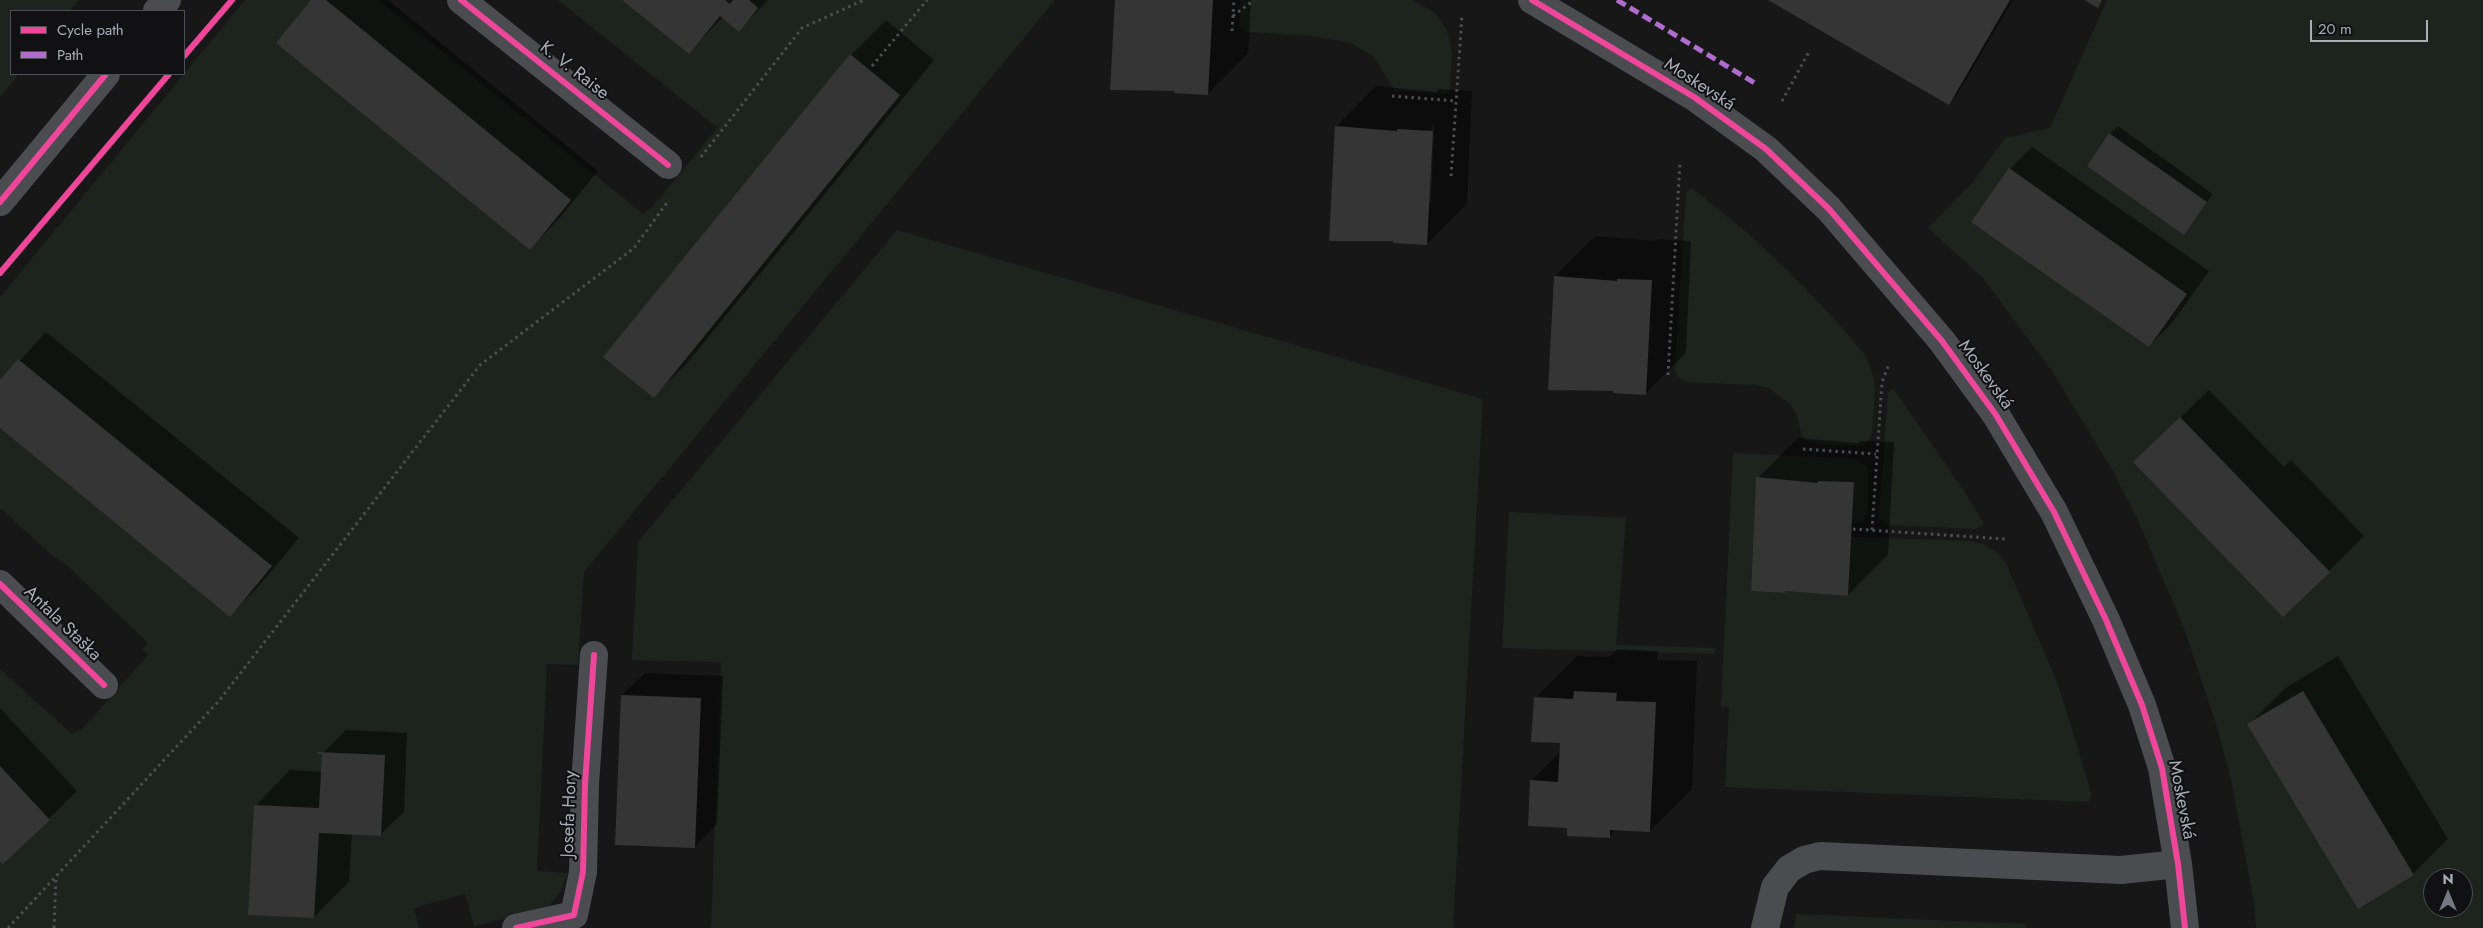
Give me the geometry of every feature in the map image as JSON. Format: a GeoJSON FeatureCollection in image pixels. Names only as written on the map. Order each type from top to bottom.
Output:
{"type":"FeatureCollection","features":[{"type":"Feature","properties":{"kind":"street"},"geometry":{"type":"LineString","coordinates":[[159,10],[167,0]]}},
{"type":"Feature","properties":{"kind":"street","name":"K. V. Raise"},"geometry":{"type":"LineString","coordinates":[[461,0],[668,165]]}},
{"type":"Feature","properties":{"kind":"street","name":"Moskevská"},"geometry":{"type":"LineString","coordinates":[[1532,0],[1694,97],[1766,149],[1829,209],[1942,341],[1996,415],[2049,504],[2106,620],[2142,705],[2162,768],[2178,864],[2185,928]]}},
{"type":"Feature","properties":{"kind":"street"},"geometry":{"type":"LineString","coordinates":[[0,202],[105,75]]}},
{"type":"Feature","properties":{"kind":"street","name":"Antala Staška"},"geometry":{"type":"LineString","coordinates":[[0,584],[104,685]]}},
{"type":"Feature","properties":{"kind":"street","name":"Josefa Hory"},"geometry":{"type":"LineString","coordinates":[[516,928],[581,922],[585,784],[594,655]]}},
{"type":"Feature","properties":{"kind":"street"},"geometry":{"type":"LineString","coordinates":[[1765,928],[1775,886],[1789,869],[1804,860],[1820,856],[2121,870],[2178,864]]}},
{"type":"Feature","properties":{"kind":"path"},"geometry":{"type":"LineString","coordinates":[[698,160],[802,28],[864,0]]}},
{"type":"Feature","properties":{"kind":"path"},"geometry":{"type":"LineString","coordinates":[[872,66],[927,0]]}},
{"type":"Feature","properties":{"kind":"path"},"geometry":{"type":"LineString","coordinates":[[1232,31],[1234,0]]}},
{"type":"Feature","properties":{"kind":"path"},"geometry":{"type":"LineString","coordinates":[[1233,16],[1254,0]]}},
{"type":"Feature","properties":{"kind":"path"},"geometry":{"type":"LineString","coordinates":[[1451,176],[1462,16]]}},
{"type":"Feature","properties":{"kind":"path"},"geometry":{"type":"LineString","coordinates":[[1782,101],[1810,50]]}},
{"type":"Feature","properties":{"kind":"path"},"geometry":{"type":"LineString","coordinates":[[1392,96],[1456,101]]}},
{"type":"Feature","properties":{"kind":"path"},"geometry":{"type":"LineString","coordinates":[[1668,375],[1680,162]]}},
{"type":"Feature","properties":{"kind":"path"},"geometry":{"type":"LineString","coordinates":[[8,928],[218,702],[480,365],[634,248],[675,192]]}},
{"type":"Feature","properties":{"kind":"path"},"geometry":{"type":"LineString","coordinates":[[1872,530],[1882,382],[1889,364]]}},
{"type":"Feature","properties":{"kind":"path"},"geometry":{"type":"LineString","coordinates":[[1803,449],[1876,454]]}},
{"type":"Feature","properties":{"kind":"path"},"geometry":{"type":"LineString","coordinates":[[1853,529],[2005,539]]}},
{"type":"Feature","properties":{"kind":"path"},"geometry":{"type":"LineString","coordinates":[[54,928],[56,876]]}},
{"type":"Feature","properties":{"kind":"shaded area"},"geometry":{"type":"Polygon","coordinates":[[[0,0],[79,0],[71,10],[10,10],[10,75],[18,75],[0,97],[0,0]]]}},
{"type":"Feature","properties":{"kind":"shaded area"},"geometry":{"type":"Polygon","coordinates":[[[245,0],[379,0],[643,214],[654,205],[719,126],[714,125],[558,0],[1055,0],[584,572],[578,665],[547,664],[537,871],[568,873],[561,891],[550,905],[535,912],[474,926],[465,894],[414,908],[419,928],[0,928],[0,669],[72,734],[82,729],[148,655],[143,649],[148,643],[69,567],[52,555],[0,508],[0,297],[245,0]]]}},
{"type":"Feature","properties":{"kind":"shaded area"},"geometry":{"type":"Polygon","coordinates":[[[1240,0],[1413,0],[1435,13],[1447,30],[1452,52],[1450,91],[1445,94],[1395,91],[1374,57],[1351,43],[1306,35],[1245,32],[1239,26],[1240,0]]]}},
{"type":"Feature","properties":{"kind":"shaded area"},"geometry":{"type":"Polygon","coordinates":[[[2107,0],[2483,0],[2483,928],[2256,928],[2254,903],[2232,784],[2218,730],[2184,628],[2137,518],[2111,468],[2052,371],[1983,278],[1928,228],[1973,182],[2005,138],[2050,128],[2107,0]],[[2109,133],[2087,166],[2184,234],[2191,192],[2109,133]]]}},
{"type":"Feature","properties":{"kind":"shaded area"},"geometry":{"type":"Polygon","coordinates":[[[1692,188],[1750,235],[1795,278],[1840,325],[1867,358],[1874,379],[1875,390],[1872,433],[1869,440],[1860,446],[1814,444],[1801,434],[1797,415],[1790,404],[1769,388],[1756,385],[1686,382],[1679,378],[1675,371],[1686,192],[1692,188]]]}},
{"type":"Feature","properties":{"kind":"shaded area"},"geometry":{"type":"Polygon","coordinates":[[[897,230],[1483,399],[1453,928],[711,928],[721,662],[632,660],[638,542],[897,230]]]}},
{"type":"Feature","properties":{"kind":"shaded area"},"geometry":{"type":"Polygon","coordinates":[[[1893,388],[1966,494],[1983,525],[1975,529],[1887,525],[1881,521],[1879,514],[1888,393],[1893,388]]]}},
{"type":"Feature","properties":{"kind":"shaded area"},"geometry":{"type":"Polygon","coordinates":[[[1733,453],[1857,459],[1867,466],[1869,474],[1867,513],[1864,520],[1856,523],[1852,523],[1854,482],[1819,481],[1818,483],[1756,478],[1751,591],[1784,593],[1785,591],[1848,596],[1851,537],[1970,541],[1983,544],[2000,555],[2006,563],[2059,687],[2092,795],[2089,802],[1725,787],[1729,707],[1721,706],[1733,453]]]}},
{"type":"Feature","properties":{"kind":"shaded area"},"geometry":{"type":"Polygon","coordinates":[[[1509,512],[1626,518],[1616,645],[1715,648],[1715,654],[1502,648],[1509,512]]]}},
{"type":"Feature","properties":{"kind":"shaded area"},"geometry":{"type":"Polygon","coordinates":[[[1796,914],[2026,924],[2025,928],[1794,928],[1796,914]]]}},
{"type":"Feature","properties":{"kind":"building"},"geometry":{"type":"Polygon","coordinates":[[[311,0],[326,0],[571,200],[530,250],[276,43],[311,0]]]}},
{"type":"Feature","properties":{"kind":"building"},"geometry":{"type":"Polygon","coordinates":[[[622,0],[725,0],[730,4],[733,0],[749,0],[758,8],[739,32],[720,16],[689,54],[622,0]]]}},
{"type":"Feature","properties":{"kind":"building"},"geometry":{"type":"Polygon","coordinates":[[[1115,0],[1213,0],[1208,95],[1174,93],[1175,91],[1110,90],[1115,0]]]}},
{"type":"Feature","properties":{"kind":"building"},"geometry":{"type":"Polygon","coordinates":[[[1768,0],[2010,0],[1949,105],[1768,0]]]}},
{"type":"Feature","properties":{"kind":"building"},"geometry":{"type":"Polygon","coordinates":[[[2084,0],[2102,0],[2098,8],[2084,0]]]}},
{"type":"Feature","properties":{"kind":"building"},"geometry":{"type":"Polygon","coordinates":[[[850,54],[900,95],[654,398],[603,357],[850,54]]]}},
{"type":"Feature","properties":{"kind":"building"},"geometry":{"type":"Polygon","coordinates":[[[1335,126],[1397,131],[1397,129],[1433,131],[1427,245],[1393,243],[1393,241],[1329,241],[1335,126]]]}},
{"type":"Feature","properties":{"kind":"building"},"geometry":{"type":"Polygon","coordinates":[[[2109,133],[2207,202],[2184,235],[2087,166],[2109,133]]]}},
{"type":"Feature","properties":{"kind":"building"},"geometry":{"type":"Polygon","coordinates":[[[2009,168],[2187,294],[2149,347],[1971,222],[2009,168]]]}},
{"type":"Feature","properties":{"kind":"building"},"geometry":{"type":"Polygon","coordinates":[[[1554,276],[1617,281],[1617,279],[1652,280],[1646,395],[1613,393],[1613,391],[1548,390],[1554,276]]]}},
{"type":"Feature","properties":{"kind":"building"},"geometry":{"type":"Polygon","coordinates":[[[18,359],[272,566],[230,617],[0,428],[0,380],[18,359]]]}},
{"type":"Feature","properties":{"kind":"building"},"geometry":{"type":"Polygon","coordinates":[[[2180,417],[2330,572],[2283,617],[2133,462],[2180,417]]]}},
{"type":"Feature","properties":{"kind":"building"},"geometry":{"type":"Polygon","coordinates":[[[1756,477],[1818,483],[1818,481],[1854,482],[1848,596],[1785,591],[1785,593],[1751,591],[1756,477]]]}},
{"type":"Feature","properties":{"kind":"building"},"geometry":{"type":"Polygon","coordinates":[[[1574,691],[1617,693],[1616,701],[1656,702],[1650,832],[1610,830],[1610,838],[1567,836],[1567,828],[1528,826],[1530,780],[1558,782],[1560,743],[1531,742],[1534,697],[1573,699],[1574,691]]]}},
{"type":"Feature","properties":{"kind":"building"},"geometry":{"type":"Polygon","coordinates":[[[2303,691],[2414,875],[2358,909],[2247,724],[2303,691]]]}},
{"type":"Feature","properties":{"kind":"building"},"geometry":{"type":"Polygon","coordinates":[[[621,695],[701,698],[695,848],[615,845],[621,695]]]}},
{"type":"Feature","properties":{"kind":"building"},"geometry":{"type":"Polygon","coordinates":[[[317,752],[385,755],[381,836],[319,833],[314,918],[248,915],[254,805],[319,808],[322,754],[317,754],[317,752]]]}},
{"type":"Feature","properties":{"kind":"building"},"geometry":{"type":"Polygon","coordinates":[[[0,766],[50,820],[3,864],[0,861],[0,766]]]}},
{"type":"Feature","properties":{"kind":"marked path"},"geometry":{"type":"LineString","coordinates":[[1617,0],[1758,85]]}},
{"type":"Feature","properties":{"kind":"cycle path"},"geometry":{"type":"LineString","coordinates":[[185,55],[232,0]]}},
{"type":"Feature","properties":{"kind":"cycle path"},"geometry":{"type":"LineString","coordinates":[[461,0],[668,165]]}},
{"type":"Feature","properties":{"kind":"cycle path"},"geometry":{"type":"LineString","coordinates":[[1532,0],[1694,97],[1766,149],[1829,209],[1942,341],[1996,415],[2054,512],[2106,620],[2142,705],[2162,768],[2178,864],[2185,928]]}},
{"type":"Feature","properties":{"kind":"cycle path"},"geometry":{"type":"LineString","coordinates":[[0,202],[105,75]]}},
{"type":"Feature","properties":{"kind":"cycle path"},"geometry":{"type":"LineString","coordinates":[[0,273],[168,75]]}},
{"type":"Feature","properties":{"kind":"cycle path"},"geometry":{"type":"LineString","coordinates":[[0,584],[104,685]]}},
{"type":"Feature","properties":{"kind":"cycle path"},"geometry":{"type":"LineString","coordinates":[[516,928],[574,915],[583,872],[585,784],[594,655]]}}]}
